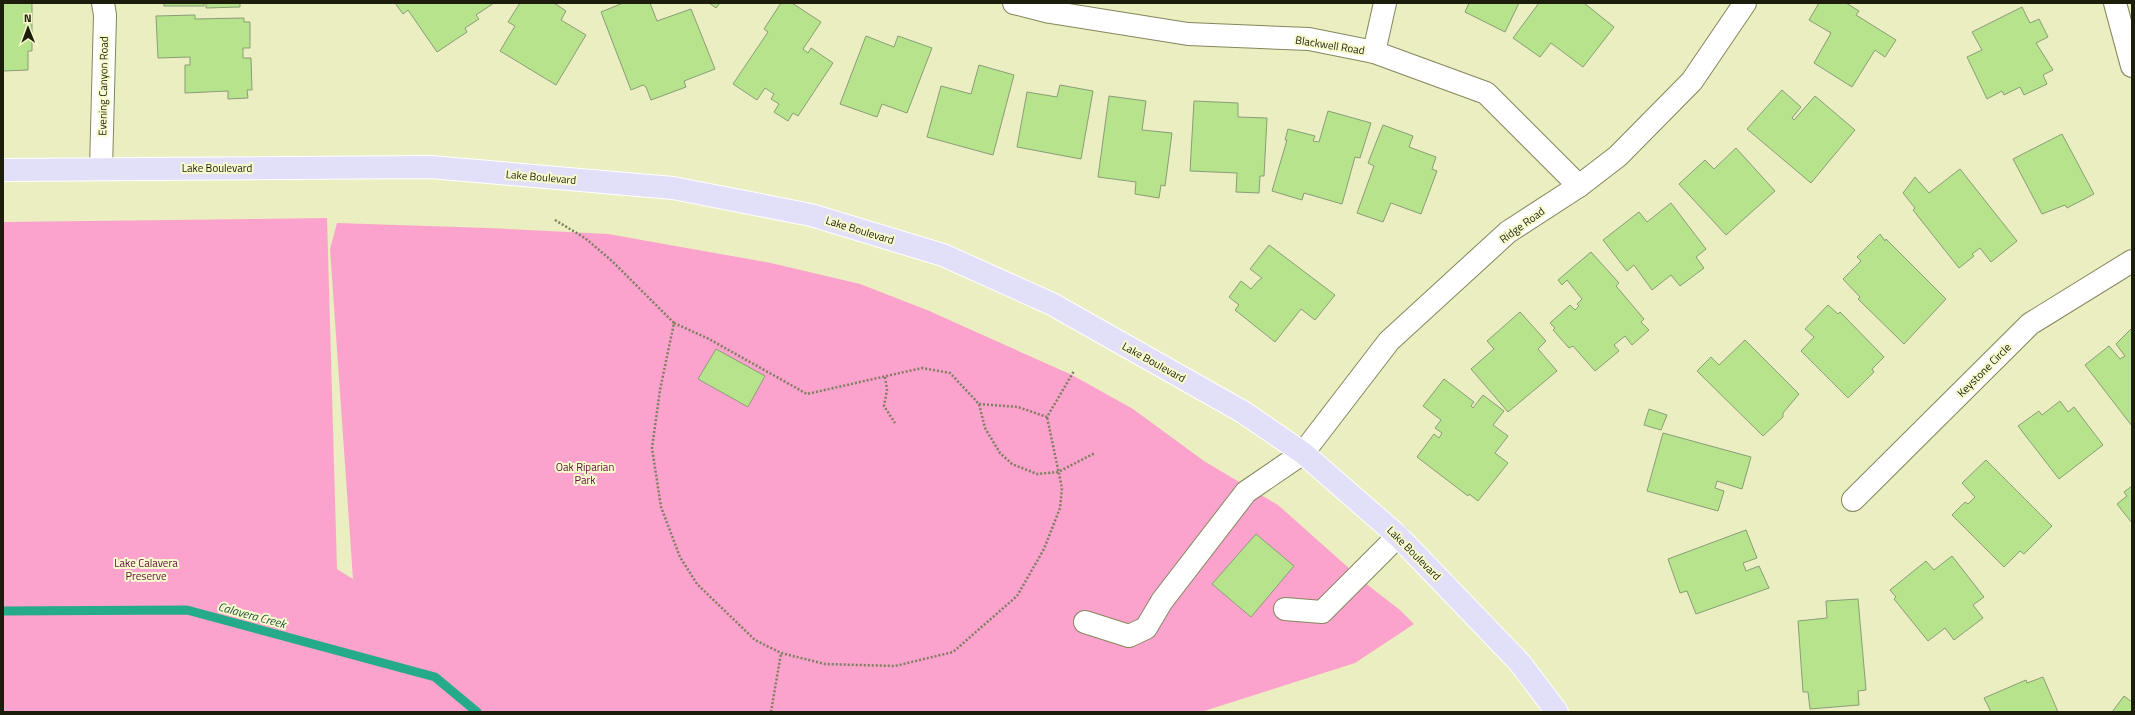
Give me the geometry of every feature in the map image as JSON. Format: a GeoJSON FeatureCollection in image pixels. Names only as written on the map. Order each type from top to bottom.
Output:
{"type":"FeatureCollection","features":[{"type":"Feature","properties":{"kind":"main road","name":"Lake Boulevard"},"geometry":{"type":"LineString","coordinates":[[3,170],[431,167],[673,188],[812,215],[943,255],[1052,304],[1238,409],[1303,453],[1398,536],[1520,663],[1557,712]]}},
{"type":"Feature","properties":{"kind":"street","name":"Evening Canyon Road"},"geometry":{"type":"LineString","coordinates":[[101,169],[105,15],[103,3]]}},
{"type":"Feature","properties":{"kind":"street","name":"Blackwell Road"},"geometry":{"type":"LineString","coordinates":[[1014,3],[1050,12],[1188,34],[1309,39],[1374,52],[1486,92],[1579,186]]}},
{"type":"Feature","properties":{"kind":"street"},"geometry":{"type":"LineString","coordinates":[[1374,52],[1385,3]]}},
{"type":"Feature","properties":{"kind":"street","name":"Ridge Road"},"geometry":{"type":"LineString","coordinates":[[1085,622],[1129,636],[1146,628],[1162,601],[1246,492],[1303,453],[1389,341],[1508,232],[1579,186],[1618,156],[1692,81],[1745,3]]}},
{"type":"Feature","properties":{"kind":"street"},"geometry":{"type":"LineString","coordinates":[[2115,3],[2132,66]]}},
{"type":"Feature","properties":{"kind":"street","name":"Keystone Circle"},"geometry":{"type":"LineString","coordinates":[[1853,500],[2030,324],[2132,261]]}},
{"type":"Feature","properties":{"kind":"street"},"geometry":{"type":"LineString","coordinates":[[1285,609],[1322,612],[1398,536]]}},
{"type":"Feature","properties":{"kind":"path"},"geometry":{"type":"LineString","coordinates":[[555,220],[585,238],[612,261],[674,323],[709,338],[807,394],[922,368],[950,373],[979,404],[985,428],[1000,453],[1012,464],[1037,474],[1058,472],[1095,453]]}},
{"type":"Feature","properties":{"kind":"path"},"geometry":{"type":"LineString","coordinates":[[674,323],[660,390],[652,448],[661,506],[680,557],[697,584],[756,640],[781,653],[825,664],[895,666],[953,652],[1017,596],[1044,549],[1060,508],[1062,488],[1047,417],[1074,371]]}},
{"type":"Feature","properties":{"kind":"path"},"geometry":{"type":"LineString","coordinates":[[885,377],[887,390],[884,406],[895,423]]}},
{"type":"Feature","properties":{"kind":"path"},"geometry":{"type":"LineString","coordinates":[[979,404],[1018,407],[1047,417]]}},
{"type":"Feature","properties":{"kind":"path"},"geometry":{"type":"LineString","coordinates":[[771,712],[781,653]]}},
{"type":"Feature","properties":{"kind":"green space","name":"Oak Riparian Park"},"geometry":{"type":"Polygon","coordinates":[[[327,218],[337,569],[353,579],[330,249],[337,223],[488,228],[608,234],[771,263],[860,284],[927,310],[1072,375],[1133,409],[1204,461],[1278,505],[1369,586],[1400,610],[1414,624],[1355,663],[1201,712],[3,712],[3,222],[327,218]]]}},
{"type":"Feature","properties":{"kind":"building"},"geometry":{"type":"Polygon","coordinates":[[[3,3],[32,3],[32,51],[28,51],[28,70],[3,71],[3,3]]]}},
{"type":"Feature","properties":{"kind":"building"},"geometry":{"type":"Polygon","coordinates":[[[164,3],[204,3],[204,6],[164,6],[164,3]]]}},
{"type":"Feature","properties":{"kind":"building"},"geometry":{"type":"Polygon","coordinates":[[[206,3],[240,3],[240,7],[206,8],[206,3]]]}},
{"type":"Feature","properties":{"kind":"building"},"geometry":{"type":"Polygon","coordinates":[[[395,3],[494,3],[476,15],[479,19],[465,28],[467,32],[437,52],[408,10],[403,14],[395,3]]]}},
{"type":"Feature","properties":{"kind":"building"},"geometry":{"type":"Polygon","coordinates":[[[520,3],[554,3],[566,11],[561,20],[586,35],[556,85],[500,51],[515,26],[508,22],[520,3]]]}},
{"type":"Feature","properties":{"kind":"building"},"geometry":{"type":"Polygon","coordinates":[[[623,3],[650,3],[657,21],[691,9],[715,69],[684,81],[686,87],[651,100],[646,87],[643,85],[631,90],[601,12],[623,3]]]}},
{"type":"Feature","properties":{"kind":"building"},"geometry":{"type":"Polygon","coordinates":[[[709,3],[720,3],[716,8],[709,3]]]}},
{"type":"Feature","properties":{"kind":"building"},"geometry":{"type":"Polygon","coordinates":[[[781,3],[792,3],[821,22],[803,49],[808,53],[811,48],[833,63],[798,116],[793,113],[788,121],[774,112],[779,104],[771,99],[774,94],[765,88],[757,100],[733,84],[768,32],[764,29],[781,3]]]}},
{"type":"Feature","properties":{"kind":"building"},"geometry":{"type":"Polygon","coordinates":[[[1469,3],[1519,3],[1505,32],[1465,12],[1469,3]]]}},
{"type":"Feature","properties":{"kind":"building"},"geometry":{"type":"Polygon","coordinates":[[[1539,3],[1584,3],[1614,27],[1583,67],[1551,43],[1540,57],[1513,38],[1539,3]]]}},
{"type":"Feature","properties":{"kind":"building"},"geometry":{"type":"Polygon","coordinates":[[[1819,3],[1846,3],[1859,11],[1856,15],[1896,40],[1885,57],[1875,50],[1852,87],[1814,63],[1831,33],[1809,20],[1819,3]]]}},
{"type":"Feature","properties":{"kind":"building"},"geometry":{"type":"Polygon","coordinates":[[[2022,7],[2030,23],[2039,19],[2048,37],[2036,43],[2053,70],[2043,75],[2047,84],[2024,95],[2020,87],[2004,95],[2002,91],[1987,99],[1967,57],[1982,50],[1972,32],[2022,7]]]}},
{"type":"Feature","properties":{"kind":"building"},"geometry":{"type":"Polygon","coordinates":[[[195,15],[195,19],[244,18],[244,22],[250,22],[250,48],[243,48],[243,58],[251,58],[252,90],[247,90],[248,98],[228,99],[228,91],[185,93],[185,65],[190,65],[190,57],[158,58],[156,16],[195,15]]]}},
{"type":"Feature","properties":{"kind":"building"},"geometry":{"type":"Polygon","coordinates":[[[866,36],[894,47],[898,36],[932,48],[907,113],[882,104],[877,117],[840,104],[866,36]]]}},
{"type":"Feature","properties":{"kind":"building"},"geometry":{"type":"Polygon","coordinates":[[[979,65],[1014,75],[993,155],[927,137],[941,86],[971,94],[979,65]]]}},
{"type":"Feature","properties":{"kind":"building"},"geometry":{"type":"Polygon","coordinates":[[[1060,85],[1093,91],[1081,159],[1017,147],[1027,92],[1057,97],[1060,85]]]}},
{"type":"Feature","properties":{"kind":"building"},"geometry":{"type":"Polygon","coordinates":[[[1782,90],[1801,107],[1792,118],[1794,120],[1815,96],[1855,130],[1811,183],[1747,129],[1782,90]]]}},
{"type":"Feature","properties":{"kind":"building"},"geometry":{"type":"Polygon","coordinates":[[[1109,96],[1146,101],[1142,130],[1172,133],[1165,186],[1161,185],[1159,198],[1135,194],[1136,182],[1098,177],[1109,96]]]}},
{"type":"Feature","properties":{"kind":"building"},"geometry":{"type":"Polygon","coordinates":[[[1194,101],[1238,103],[1238,117],[1267,118],[1264,176],[1260,176],[1259,193],[1236,192],[1237,173],[1190,171],[1194,101]]]}},
{"type":"Feature","properties":{"kind":"building"},"geometry":{"type":"Polygon","coordinates":[[[1328,111],[1371,123],[1360,158],[1355,157],[1342,204],[1304,193],[1302,200],[1272,191],[1287,140],[1285,140],[1288,129],[1315,136],[1313,141],[1319,142],[1328,111]]]}},
{"type":"Feature","properties":{"kind":"building"},"geometry":{"type":"Polygon","coordinates":[[[1383,125],[1413,136],[1409,147],[1436,157],[1432,169],[1437,171],[1421,214],[1391,203],[1383,222],[1357,213],[1374,166],[1368,163],[1383,125]]]}},
{"type":"Feature","properties":{"kind":"building"},"geometry":{"type":"Polygon","coordinates":[[[2062,134],[2094,194],[2067,208],[2065,205],[2042,214],[2013,159],[2062,134]]]}},
{"type":"Feature","properties":{"kind":"building"},"geometry":{"type":"Polygon","coordinates":[[[1736,148],[1775,191],[1726,235],[1679,184],[1705,160],[1714,169],[1736,148]]]}},
{"type":"Feature","properties":{"kind":"building"},"geometry":{"type":"Polygon","coordinates":[[[1960,169],[2017,241],[1991,262],[1980,248],[1972,254],[1974,256],[1959,268],[1913,210],[1915,208],[1903,193],[1915,177],[1929,193],[1960,169]]]}},
{"type":"Feature","properties":{"kind":"building"},"geometry":{"type":"Polygon","coordinates":[[[1671,203],[1706,249],[1696,257],[1704,268],[1680,286],[1671,275],[1652,290],[1634,265],[1627,271],[1603,240],[1639,212],[1647,222],[1671,203]]]}},
{"type":"Feature","properties":{"kind":"building"},"geometry":{"type":"Polygon","coordinates":[[[1880,234],[1885,241],[1886,239],[1946,299],[1904,344],[1858,299],[1860,297],[1843,279],[1861,261],[1857,257],[1880,234]]]}},
{"type":"Feature","properties":{"kind":"building"},"geometry":{"type":"Polygon","coordinates":[[[1269,245],[1335,295],[1315,320],[1301,309],[1275,342],[1235,310],[1239,305],[1229,297],[1241,281],[1251,289],[1262,278],[1250,269],[1269,245]]]}},
{"type":"Feature","properties":{"kind":"building"},"geometry":{"type":"Polygon","coordinates":[[[1591,252],[1619,283],[1616,286],[1644,319],[1641,322],[1649,330],[1632,345],[1625,336],[1614,345],[1619,351],[1595,371],[1573,346],[1569,348],[1553,330],[1555,328],[1550,323],[1570,305],[1575,310],[1579,306],[1577,304],[1582,299],[1567,280],[1562,285],[1558,280],[1591,252]]]}},
{"type":"Feature","properties":{"kind":"building"},"geometry":{"type":"Polygon","coordinates":[[[1828,305],[1838,314],[1840,312],[1884,357],[1872,369],[1874,372],[1848,398],[1801,351],[1814,337],[1805,329],[1828,305]]]}},
{"type":"Feature","properties":{"kind":"building"},"geometry":{"type":"Polygon","coordinates":[[[1520,312],[1546,341],[1538,349],[1557,371],[1508,412],[1471,369],[1494,349],[1487,341],[1520,312]]]}},
{"type":"Feature","properties":{"kind":"building"},"geometry":{"type":"Polygon","coordinates":[[[2132,328],[2132,426],[2085,365],[2109,346],[2120,359],[2125,356],[2116,344],[2132,328]]]}},
{"type":"Feature","properties":{"kind":"building"},"geometry":{"type":"Polygon","coordinates":[[[1745,340],[1799,394],[1783,413],[1783,417],[1763,436],[1697,371],[1711,357],[1719,365],[1745,340]]]}},
{"type":"Feature","properties":{"kind":"building"},"geometry":{"type":"Polygon","coordinates":[[[716,349],[765,376],[748,407],[698,379],[716,349]]]}},
{"type":"Feature","properties":{"kind":"building"},"geometry":{"type":"Polygon","coordinates":[[[1444,379],[1474,402],[1471,406],[1473,408],[1483,395],[1504,411],[1493,425],[1508,436],[1495,453],[1508,463],[1478,501],[1469,494],[1468,496],[1417,457],[1434,434],[1439,438],[1442,433],[1435,428],[1441,420],[1423,406],[1444,379]]]}},
{"type":"Feature","properties":{"kind":"building"},"geometry":{"type":"Polygon","coordinates":[[[2060,401],[2068,412],[2074,407],[2103,445],[2059,479],[2018,426],[2039,411],[2042,415],[2060,401]]]}},
{"type":"Feature","properties":{"kind":"building"},"geometry":{"type":"Polygon","coordinates":[[[1649,409],[1667,415],[1661,430],[1644,425],[1649,409]]]}},
{"type":"Feature","properties":{"kind":"building"},"geometry":{"type":"Polygon","coordinates":[[[1663,433],[1751,457],[1742,489],[1717,481],[1715,488],[1724,491],[1718,511],[1647,491],[1663,433]]]}},
{"type":"Feature","properties":{"kind":"building"},"geometry":{"type":"Polygon","coordinates":[[[1986,460],[2052,526],[2024,554],[2020,551],[2004,567],[1952,515],[1965,502],[1968,504],[1975,497],[1962,483],[1986,460]]]}},
{"type":"Feature","properties":{"kind":"building"},"geometry":{"type":"Polygon","coordinates":[[[2132,486],[2132,523],[2117,504],[2127,496],[2124,492],[2132,486]]]}},
{"type":"Feature","properties":{"kind":"building"},"geometry":{"type":"Polygon","coordinates":[[[1746,530],[1757,558],[1743,563],[1746,571],[1759,566],[1769,588],[1696,614],[1687,591],[1680,593],[1668,559],[1746,530]]]}},
{"type":"Feature","properties":{"kind":"building"},"geometry":{"type":"Polygon","coordinates":[[[1256,534],[1294,566],[1251,617],[1212,584],[1256,534]]]}},
{"type":"Feature","properties":{"kind":"building"},"geometry":{"type":"Polygon","coordinates":[[[1952,556],[1984,597],[1973,605],[1983,618],[1954,640],[1945,628],[1928,641],[1894,599],[1896,597],[1890,590],[1926,561],[1934,570],[1952,556]]]}},
{"type":"Feature","properties":{"kind":"building"},"geometry":{"type":"Polygon","coordinates":[[[1858,599],[1866,690],[1858,691],[1859,705],[1810,709],[1808,692],[1803,692],[1798,621],[1827,618],[1826,601],[1858,599]]]}},
{"type":"Feature","properties":{"kind":"building"},"geometry":{"type":"Polygon","coordinates":[[[2043,677],[2058,712],[1991,712],[1984,698],[2026,680],[2027,683],[2043,677]]]}},
{"type":"Feature","properties":{"kind":"building"},"geometry":{"type":"Polygon","coordinates":[[[2124,696],[2132,702],[2132,712],[2112,712],[2124,696]]]}},
{"type":"Feature","properties":{"kind":"waterway","name":"Calavera Creek"},"geometry":{"type":"LineString","coordinates":[[3,611],[187,610],[435,677],[477,712]]}},
{"type":"Feature","properties":{"kind":"park label","name":"Lake Calavera Preserve"},"geometry":{"type":"Point","coordinates":[146,569]}}]}
